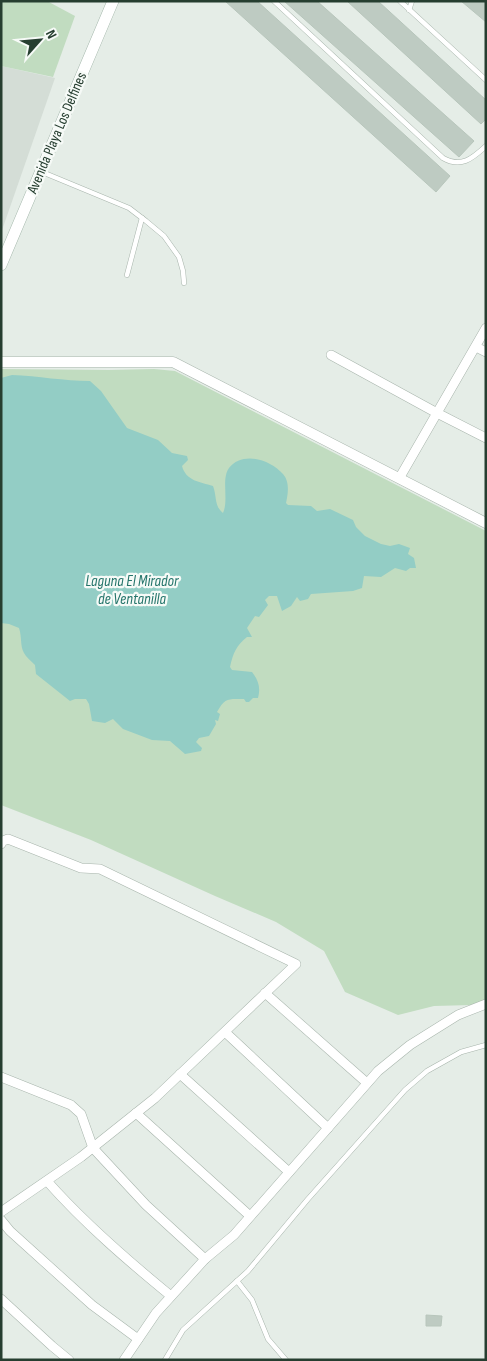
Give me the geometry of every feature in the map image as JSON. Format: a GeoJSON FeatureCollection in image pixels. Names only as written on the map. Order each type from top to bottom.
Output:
{"type":"FeatureCollection","features":[{"type":"Feature","properties":{"kind":"main road","name":"Avenida Playa Los Delfines"},"geometry":{"type":"LineString","coordinates":[[1,265],[113,1]]}},
{"type":"Feature","properties":{"kind":"street"},"geometry":{"type":"LineString","coordinates":[[400,477],[486,328]]}},
{"type":"Feature","properties":{"kind":"street"},"geometry":{"type":"LineString","coordinates":[[476,347],[486,352]]}},
{"type":"Feature","properties":{"kind":"street"},"geometry":{"type":"LineString","coordinates":[[331,355],[486,438]]}},
{"type":"Feature","properties":{"kind":"street"},"geometry":{"type":"LineString","coordinates":[[1,362],[173,362],[400,477],[486,523]]}},
{"type":"Feature","properties":{"kind":"street"},"geometry":{"type":"LineString","coordinates":[[1,844],[8,839],[81,868],[100,869],[296,964],[155,1098],[93,1148],[1,1212]]}},
{"type":"Feature","properties":{"kind":"street"},"geometry":{"type":"LineString","coordinates":[[265,993],[367,1083]]}},
{"type":"Feature","properties":{"kind":"street"},"geometry":{"type":"LineString","coordinates":[[124,1360],[156,1313],[205,1259],[234,1235],[378,1071],[410,1045],[458,1015],[486,1004]]}},
{"type":"Feature","properties":{"kind":"street"},"geometry":{"type":"LineString","coordinates":[[225,1032],[328,1128]]}},
{"type":"Feature","properties":{"kind":"street"},"geometry":{"type":"LineString","coordinates":[[180,1074],[289,1172]]}},
{"type":"Feature","properties":{"kind":"street"},"geometry":{"type":"LineString","coordinates":[[1,1077],[71,1105],[81,1114],[93,1148],[146,1204],[205,1259]]}},
{"type":"Feature","properties":{"kind":"street"},"geometry":{"type":"LineString","coordinates":[[136,1113],[250,1216]]}},
{"type":"Feature","properties":{"kind":"street"},"geometry":{"type":"LineString","coordinates":[[46,1181],[106,1242],[171,1296]]}},
{"type":"Feature","properties":{"kind":"street"},"geometry":{"type":"LineString","coordinates":[[1,1220],[10,1231],[92,1304],[138,1339]]}},
{"type":"Feature","properties":{"kind":"street"},"geometry":{"type":"LineString","coordinates":[[1,1299],[69,1360]]}},
{"type":"Feature","properties":{"kind":"lane"},"geometry":{"type":"LineString","coordinates":[[274,1],[443,158],[452,163],[460,162],[475,156],[486,146]]}},
{"type":"Feature","properties":{"kind":"lane"},"geometry":{"type":"LineString","coordinates":[[400,1],[486,80]]}},
{"type":"Feature","properties":{"kind":"lane"},"geometry":{"type":"LineString","coordinates":[[409,10],[412,1]]}},
{"type":"Feature","properties":{"kind":"lane"},"geometry":{"type":"LineString","coordinates":[[41,172],[129,208],[142,218],[164,236],[179,257],[184,283]]}},
{"type":"Feature","properties":{"kind":"lane"},"geometry":{"type":"LineString","coordinates":[[127,275],[142,218]]}},
{"type":"Feature","properties":{"kind":"lane"},"geometry":{"type":"LineString","coordinates":[[165,1360],[182,1330],[248,1271],[308,1199],[405,1090],[427,1071],[461,1052],[486,1045]]}},
{"type":"Feature","properties":{"kind":"lane"},"geometry":{"type":"LineString","coordinates":[[237,1281],[252,1300],[268,1339],[286,1360]]}},
{"type":"Feature","properties":{"kind":"shaded area"},"geometry":{"type":"Polygon","coordinates":[[[1,66],[55,78],[1,233],[1,66]]]}},
{"type":"Feature","properties":{"kind":"green space"},"geometry":{"type":"Polygon","coordinates":[[[1,1],[47,1],[75,16],[53,77],[1,66],[1,1]]]}},
{"type":"Feature","properties":{"kind":"green space"},"geometry":{"type":"Polygon","coordinates":[[[1,369],[154,369],[175,371],[486,531],[486,1002],[472,1005],[434,1006],[398,1015],[345,992],[324,951],[276,922],[91,840],[1,805],[1,369]]]}},
{"type":"Feature","properties":{"kind":"water","name":"Laguna El Mirador de Ventanilla"},"geometry":{"type":"Polygon","coordinates":[[[12,375],[90,381],[101,391],[127,428],[158,440],[172,453],[187,456],[188,460],[182,466],[184,471],[190,478],[213,486],[217,504],[223,513],[225,508],[226,478],[229,468],[235,463],[248,458],[264,461],[271,464],[285,477],[288,488],[286,503],[288,505],[311,506],[317,511],[330,509],[353,520],[356,527],[365,536],[381,544],[390,546],[399,544],[410,548],[408,554],[414,558],[416,568],[410,568],[406,571],[395,568],[381,577],[364,576],[362,588],[353,591],[311,594],[308,599],[300,601],[297,597],[291,606],[282,611],[277,596],[269,596],[265,600],[268,605],[259,617],[255,616],[247,628],[252,637],[247,637],[240,644],[234,654],[230,667],[232,670],[252,672],[258,684],[258,698],[253,698],[249,702],[246,702],[244,699],[225,701],[217,712],[220,714],[218,721],[215,720],[216,724],[209,736],[199,738],[196,742],[202,748],[201,751],[185,754],[170,741],[152,740],[123,729],[113,719],[105,723],[92,721],[89,704],[86,699],[70,701],[36,674],[35,665],[23,650],[19,628],[1,623],[1,378],[12,375]]]}},
{"type":"Feature","properties":{"kind":"building"},"geometry":{"type":"Polygon","coordinates":[[[225,1],[257,1],[450,176],[436,192],[225,1]]]}},
{"type":"Feature","properties":{"kind":"building"},"geometry":{"type":"Polygon","coordinates":[[[284,1],[317,1],[474,141],[459,157],[284,1]]]}},
{"type":"Feature","properties":{"kind":"building"},"geometry":{"type":"Polygon","coordinates":[[[347,1],[378,1],[486,100],[486,119],[481,124],[347,1]]]}},
{"type":"Feature","properties":{"kind":"building"},"geometry":{"type":"Polygon","coordinates":[[[461,1],[486,1],[486,22],[461,1]]]}},
{"type":"Feature","properties":{"kind":"building"},"geometry":{"type":"Polygon","coordinates":[[[426,1315],[442,1316],[441,1326],[426,1326],[426,1315]]]}}]}
